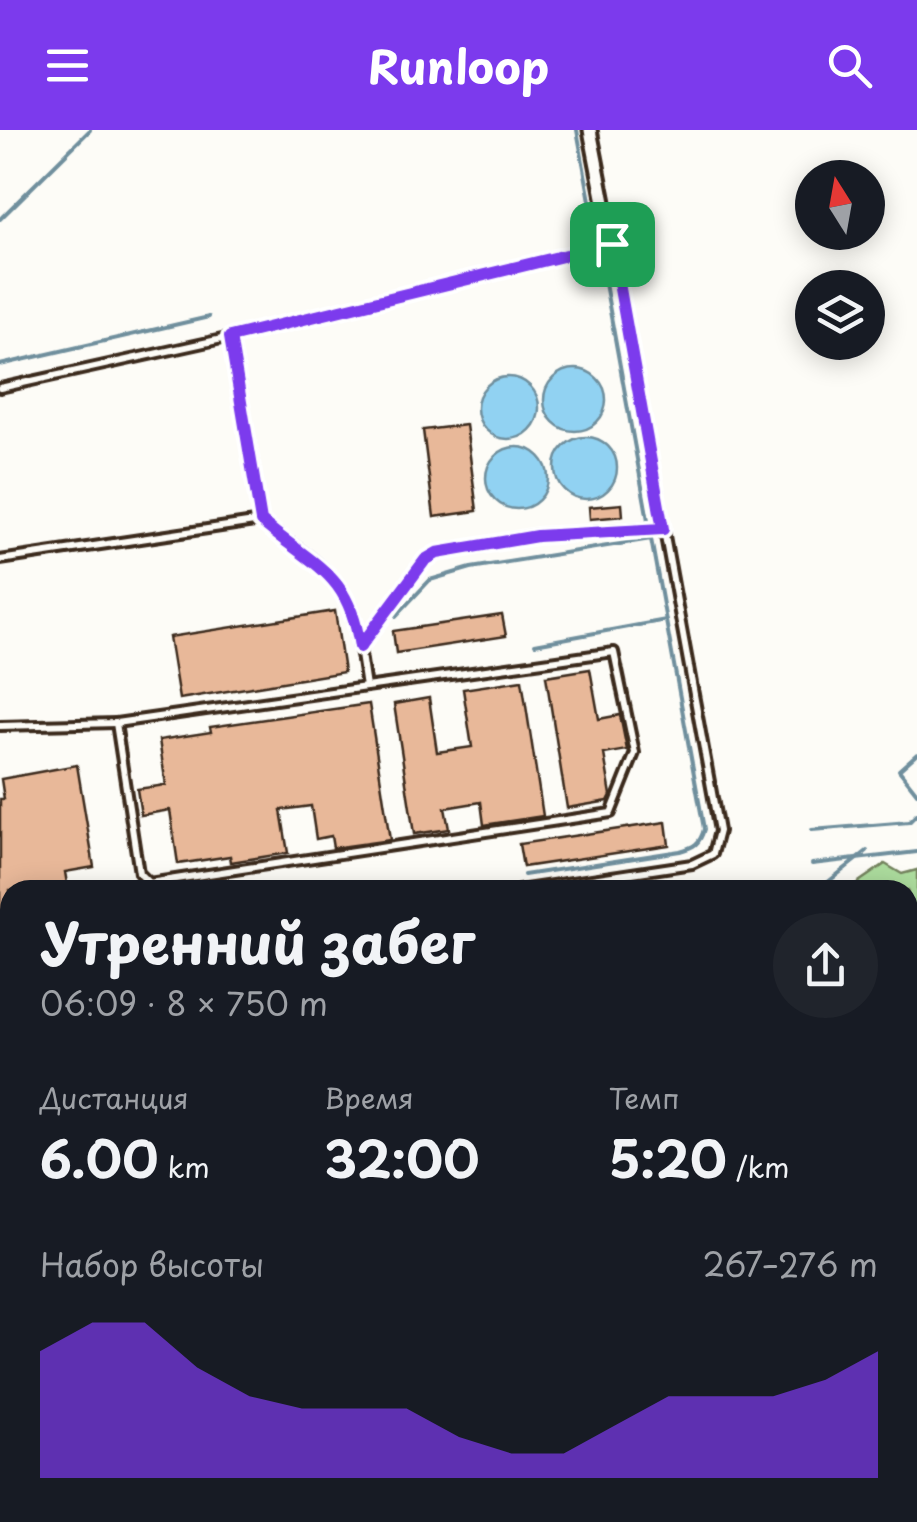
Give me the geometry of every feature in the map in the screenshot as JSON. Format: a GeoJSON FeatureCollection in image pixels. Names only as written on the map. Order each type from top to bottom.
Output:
{"type":"FeatureCollection","features":[{"type":"Feature","properties":{"kind":"street"},"geometry":{"type":"LineString","coordinates":[[590,130],[609,228]]}},
{"type":"Feature","properties":{"kind":"lane"},"geometry":{"type":"LineString","coordinates":[[586,880],[692,864],[713,854],[719,830],[609,228]]}},
{"type":"Feature","properties":{"kind":"lane"},"geometry":{"type":"LineString","coordinates":[[0,388],[230,337],[612,244]]}},
{"type":"Feature","properties":{"kind":"lane"},"geometry":{"type":"LineString","coordinates":[[230,337],[261,521],[323,568],[348,597],[366,687]]}},
{"type":"Feature","properties":{"kind":"lane"},"geometry":{"type":"LineString","coordinates":[[0,560],[261,521]]}},
{"type":"Feature","properties":{"kind":"lane"},"geometry":{"type":"LineString","coordinates":[[360,647],[425,560],[437,553],[537,536],[663,529]]}},
{"type":"Feature","properties":{"kind":"lane"},"geometry":{"type":"LineString","coordinates":[[0,726],[116,722],[614,652],[636,753],[611,813],[193,880]]}},
{"type":"Feature","properties":{"kind":"lane"},"geometry":{"type":"LineString","coordinates":[[116,722],[139,872],[144,880]]}},
{"type":"Feature","properties":{"kind":"green space"},"geometry":{"type":"Polygon","coordinates":[[[885,864],[902,874],[917,870],[917,880],[862,880],[885,864]]]}},
{"type":"Feature","properties":{"kind":"water"},"geometry":{"type":"Polygon","coordinates":[[[575,369],[597,378],[606,400],[597,422],[575,431],[553,422],[544,400],[553,378],[575,369]]]}},
{"type":"Feature","properties":{"kind":"water"},"geometry":{"type":"Polygon","coordinates":[[[508,377],[530,386],[539,408],[530,430],[508,439],[486,430],[477,408],[486,386],[508,377]]]}},
{"type":"Feature","properties":{"kind":"water"},"geometry":{"type":"Polygon","coordinates":[[[586,437],[608,446],[617,468],[608,490],[586,499],[564,490],[555,468],[564,446],[586,437]]]}},
{"type":"Feature","properties":{"kind":"water"},"geometry":{"type":"Polygon","coordinates":[[[517,447],[539,456],[548,478],[539,500],[517,509],[495,500],[486,478],[495,456],[517,447]]]}},
{"type":"Feature","properties":{"kind":"building"},"geometry":{"type":"Polygon","coordinates":[[[466,425],[477,511],[434,517],[423,430],[466,425]]]}},
{"type":"Feature","properties":{"kind":"building"},"geometry":{"type":"Polygon","coordinates":[[[622,504],[623,516],[590,519],[589,507],[622,504]]]}},
{"type":"Feature","properties":{"kind":"building"},"geometry":{"type":"Polygon","coordinates":[[[335,611],[344,672],[179,699],[169,637],[335,611]]]}},
{"type":"Feature","properties":{"kind":"building"},"geometry":{"type":"Polygon","coordinates":[[[502,615],[506,636],[396,653],[393,631],[502,615]]]}},
{"type":"Feature","properties":{"kind":"building"},"geometry":{"type":"Polygon","coordinates":[[[590,669],[599,719],[620,715],[627,750],[604,754],[611,795],[608,801],[567,808],[546,676],[590,669]]]}},
{"type":"Feature","properties":{"kind":"building"},"geometry":{"type":"Polygon","coordinates":[[[522,680],[543,816],[484,825],[481,802],[445,808],[449,829],[414,834],[394,704],[429,698],[437,752],[472,747],[463,689],[522,680]]]}},
{"type":"Feature","properties":{"kind":"building"},"geometry":{"type":"Polygon","coordinates":[[[369,704],[390,840],[333,848],[331,836],[316,839],[311,806],[281,810],[288,853],[231,862],[230,856],[178,864],[170,810],[141,815],[137,789],[166,785],[159,740],[211,732],[210,727],[369,704]]]}},
{"type":"Feature","properties":{"kind":"building"},"geometry":{"type":"Polygon","coordinates":[[[77,765],[94,867],[65,872],[66,880],[0,880],[0,799],[4,799],[1,779],[77,765]]]}},
{"type":"Feature","properties":{"kind":"building"},"geometry":{"type":"Polygon","coordinates":[[[666,822],[669,845],[523,867],[519,844],[666,822]]]}},
{"type":"Feature","properties":{"kind":"waterway"},"geometry":{"type":"LineString","coordinates":[[0,219],[90,130]]}},
{"type":"Feature","properties":{"kind":"waterway"},"geometry":{"type":"LineString","coordinates":[[577,130],[597,239]]}},
{"type":"Feature","properties":{"kind":"waterway"},"geometry":{"type":"LineString","coordinates":[[600,256],[648,520]]}},
{"type":"Feature","properties":{"kind":"waterway"},"geometry":{"type":"LineString","coordinates":[[0,365],[209,317]]}},
{"type":"Feature","properties":{"kind":"waterway"},"geometry":{"type":"LineString","coordinates":[[396,616],[430,580],[471,568],[651,539],[704,829],[696,844],[680,851],[524,875]]}},
{"type":"Feature","properties":{"kind":"waterway"},"geometry":{"type":"LineString","coordinates":[[535,644],[666,620]]}},
{"type":"Feature","properties":{"kind":"waterway"},"geometry":{"type":"LineString","coordinates":[[917,754],[899,770],[917,793]]}},
{"type":"Feature","properties":{"kind":"waterway"},"geometry":{"type":"LineString","coordinates":[[812,830],[909,822],[917,814]]}},
{"type":"Feature","properties":{"kind":"waterway"},"geometry":{"type":"LineString","coordinates":[[831,880],[867,851]]}},
{"type":"Feature","properties":{"kind":"waterway"},"geometry":{"type":"LineString","coordinates":[[812,864],[917,852]]}},
{"type":"Feature","properties":{"kind":"route"},"geometry":{"type":"LineString","coordinates":[[612,244],[663,529],[537,536],[437,553],[425,560],[360,647],[348,597],[323,568],[261,521],[230,337],[612,244]]}}]}
